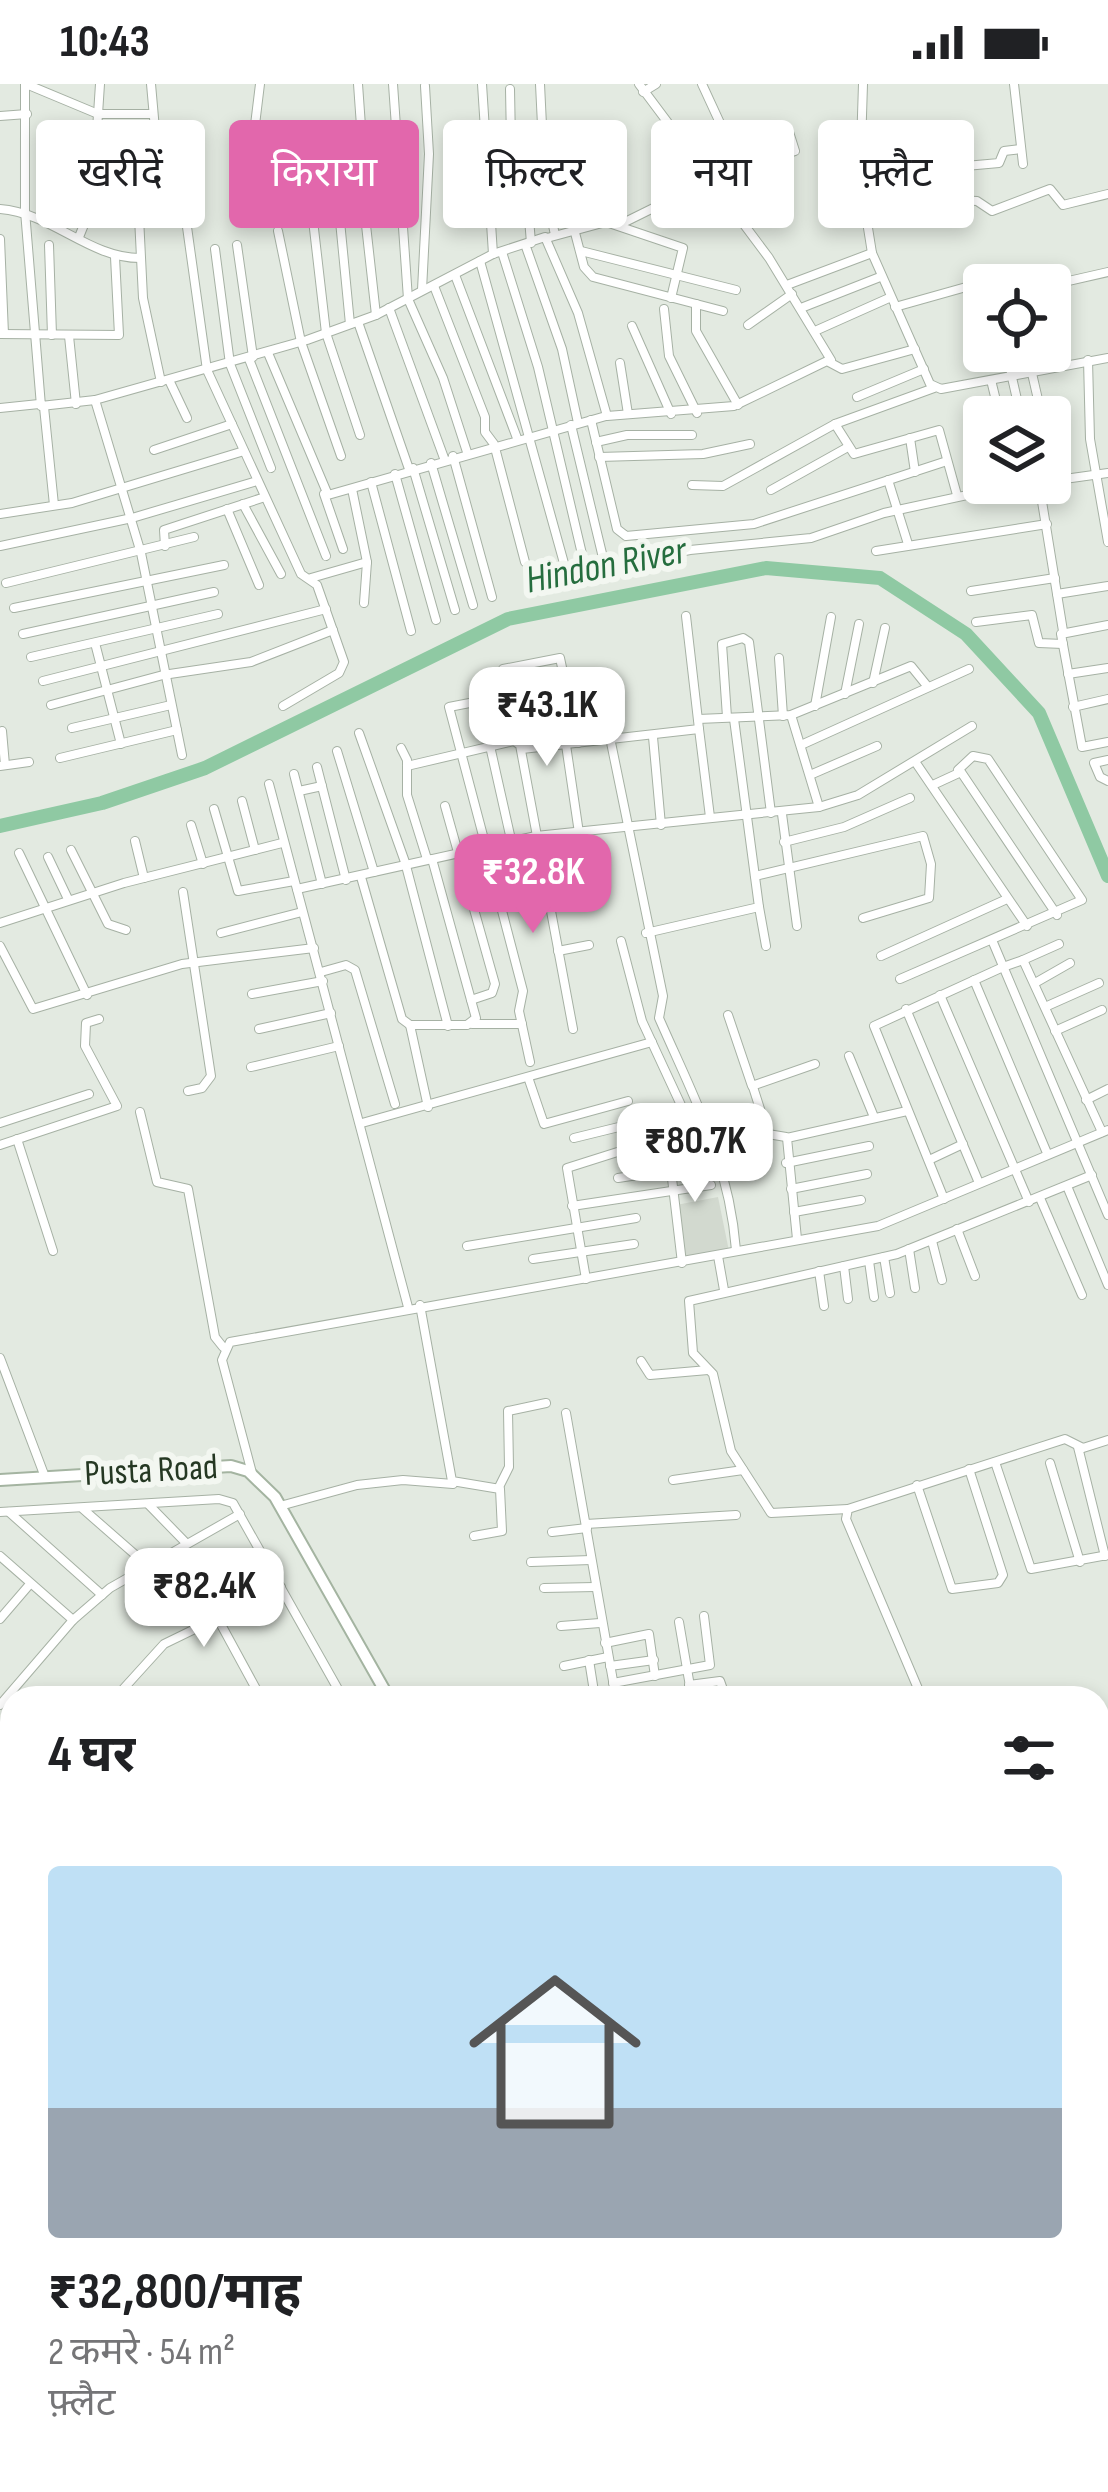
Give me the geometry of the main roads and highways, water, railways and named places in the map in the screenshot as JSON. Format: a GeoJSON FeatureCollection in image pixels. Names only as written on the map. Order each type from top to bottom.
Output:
{"type":"FeatureCollection","features":[{"type":"Feature","properties":{"kind":"waterway","name":"Hindon River"},"geometry":{"type":"LineString","coordinates":[[0,826],[102,803],[205,768],[508,619],[766,568],[880,578],[966,634],[1039,713],[1108,876]]}}]}
